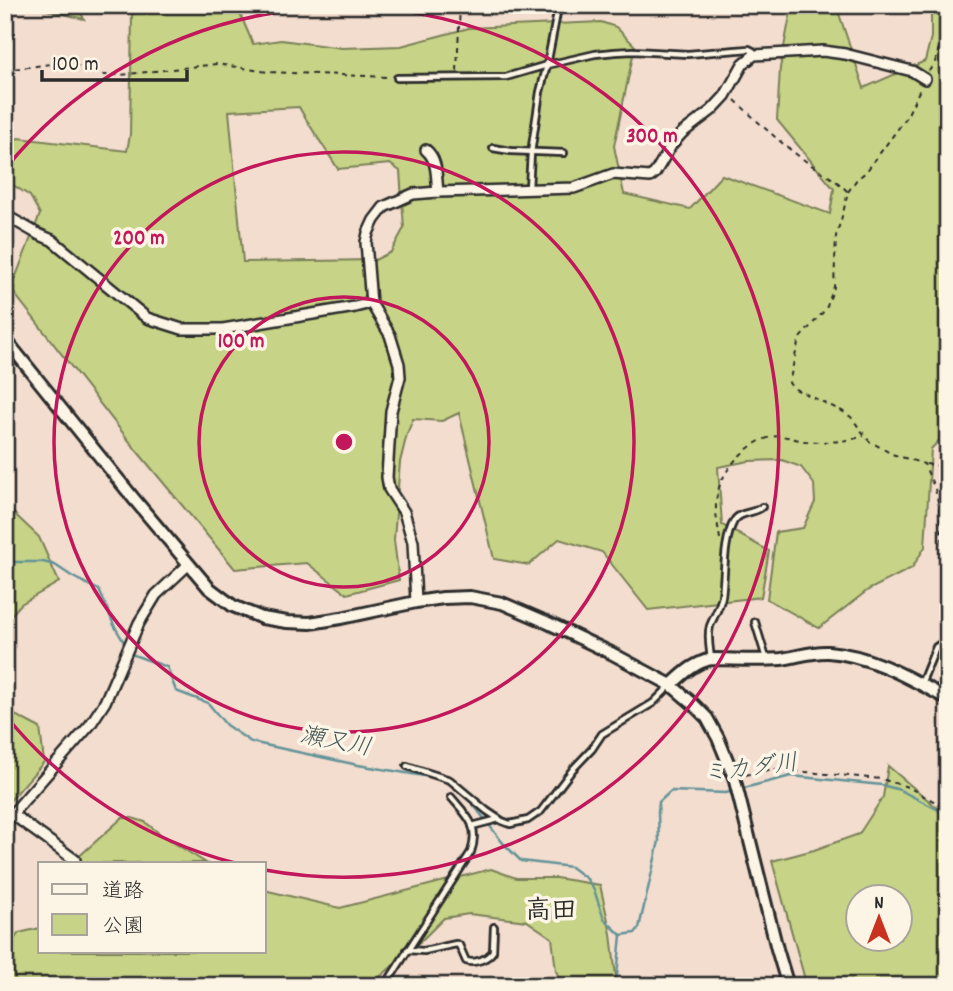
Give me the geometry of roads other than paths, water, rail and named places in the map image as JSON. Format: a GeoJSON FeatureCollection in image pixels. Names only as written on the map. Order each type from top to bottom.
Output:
{"type":"FeatureCollection","features":[{"type":"Feature","properties":{"kind":"street"},"geometry":{"type":"LineString","coordinates":[[416,601],[413,542],[404,512],[389,489],[387,477],[390,411],[400,377],[390,335],[370,303],[366,242],[378,213],[384,207],[413,194],[574,188],[613,173],[650,177],[672,144],[712,110],[727,93],[743,64],[754,55],[834,52],[912,71],[925,79]]}},
{"type":"Feature","properties":{"kind":"street"},"geometry":{"type":"LineString","coordinates":[[426,150],[434,161],[438,192]]}},
{"type":"Feature","properties":{"kind":"street"},"geometry":{"type":"LineString","coordinates":[[5,215],[52,240],[147,318],[181,329],[223,329],[370,303]]}},
{"type":"Feature","properties":{"kind":"street"},"geometry":{"type":"LineString","coordinates":[[5,339],[209,588],[233,606],[275,621],[310,623],[416,601],[470,597],[502,603],[544,621],[671,685],[707,718],[734,778],[788,986]]}},
{"type":"Feature","properties":{"kind":"street"},"geometry":{"type":"LineString","coordinates":[[75,860],[9,817],[90,725],[105,702],[139,623],[156,595],[189,564]]}},
{"type":"Feature","properties":{"kind":"street"},"geometry":{"type":"LineString","coordinates":[[671,685],[687,670],[710,659],[780,659],[832,652],[879,664],[948,699]]}},
{"type":"Feature","properties":{"kind":"lane"},"geometry":{"type":"LineString","coordinates":[[529,189],[540,92],[557,13]]}},
{"type":"Feature","properties":{"kind":"lane"},"geometry":{"type":"LineString","coordinates":[[397,78],[506,77],[547,65],[615,52],[688,54],[750,49],[754,55]]}},
{"type":"Feature","properties":{"kind":"lane"},"geometry":{"type":"LineString","coordinates":[[493,148],[531,153],[564,153]]}},
{"type":"Feature","properties":{"kind":"lane"},"geometry":{"type":"LineString","coordinates":[[710,659],[710,627],[721,598],[732,528],[737,517],[758,511],[762,507]]}},
{"type":"Feature","properties":{"kind":"lane"},"geometry":{"type":"LineString","coordinates":[[755,622],[766,659]]}},
{"type":"Feature","properties":{"kind":"lane"},"geometry":{"type":"LineString","coordinates":[[921,684],[936,647],[948,639]]}},
{"type":"Feature","properties":{"kind":"lane"},"geometry":{"type":"LineString","coordinates":[[407,766],[450,780],[487,811],[510,824],[528,820],[541,811],[603,734],[653,703],[671,685]]}},
{"type":"Feature","properties":{"kind":"lane"},"geometry":{"type":"LineString","coordinates":[[385,986],[471,852],[475,839],[472,826],[451,797]]}},
{"type":"Feature","properties":{"kind":"lane"},"geometry":{"type":"LineString","coordinates":[[472,826],[500,819]]}},
{"type":"Feature","properties":{"kind":"lane"},"geometry":{"type":"LineString","coordinates":[[407,950],[424,951],[456,944],[466,961],[477,961],[486,958],[493,951],[494,927]]}},
{"type":"Feature","properties":{"kind":"waterway","name":"瀬又川"},"geometry":{"type":"LineString","coordinates":[[5,557],[15,562],[55,565],[99,590],[126,646]]}},
{"type":"Feature","properties":{"kind":"waterway","name":"瀬又川"},"geometry":{"type":"LineString","coordinates":[[130,652],[167,667],[176,691],[208,703],[226,725],[251,742],[358,765],[442,779]]}},
{"type":"Feature","properties":{"kind":"waterway","name":"ミカダ川"},"geometry":{"type":"LineString","coordinates":[[740,789],[791,776],[882,785],[900,790],[948,815]]}},
{"type":"Feature","properties":{"kind":"waterway","name":"瀬又川"},"geometry":{"type":"LineString","coordinates":[[448,781],[472,803],[503,843],[521,861],[571,867],[587,879],[594,890],[604,919],[621,935]]}},
{"type":"Feature","properties":{"kind":"waterway","name":"ミカダ川"},"geometry":{"type":"LineString","coordinates":[[621,935],[635,933],[639,928],[659,841],[659,802],[671,791],[733,791]]}},
{"type":"Feature","properties":{"kind":"waterway","name":"瀬又川"},"geometry":{"type":"LineString","coordinates":[[616,986],[621,935]]}},
{"type":"Feature","properties":{"kind":"district","name":"高田"},"geometry":{"type":"Point","coordinates":[551,909]}}]}
